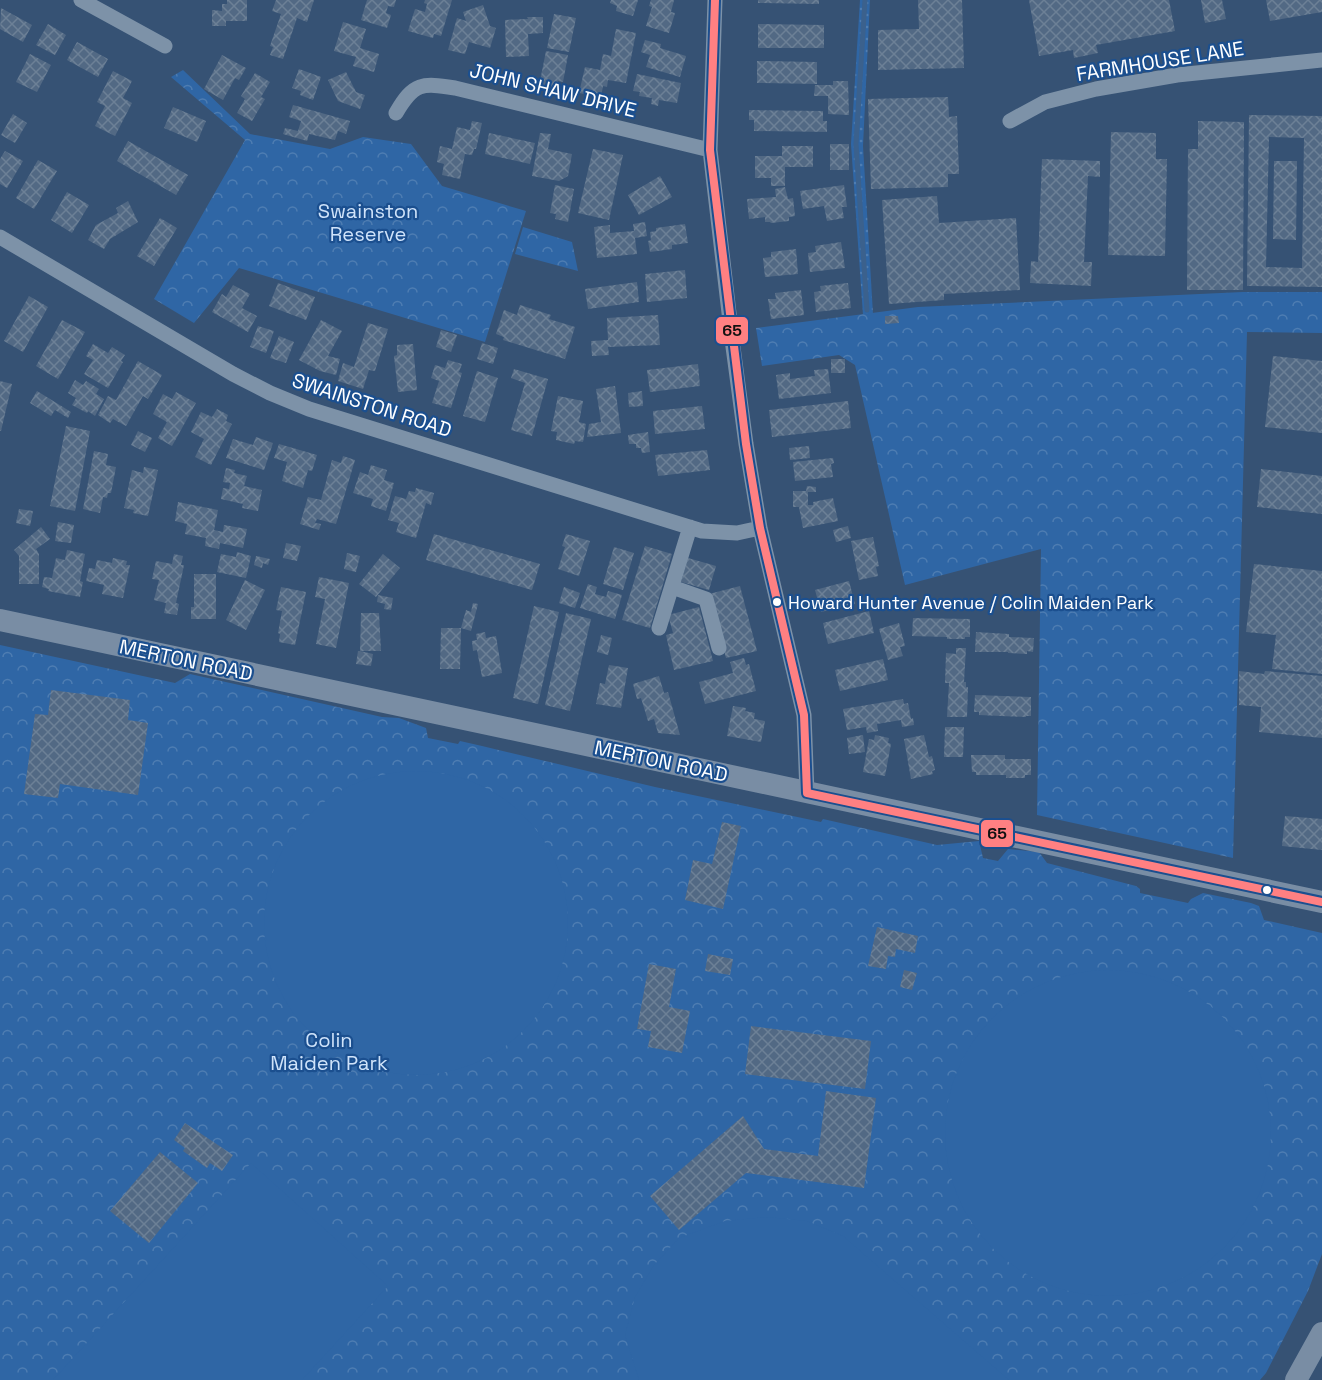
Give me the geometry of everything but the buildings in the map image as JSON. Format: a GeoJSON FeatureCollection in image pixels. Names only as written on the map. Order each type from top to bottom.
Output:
{"type":"FeatureCollection","features":[{"type":"Feature","properties":{"kind":"main road","name":"MERTON ROAD"},"geometry":{"type":"LineString","coordinates":[[0,620],[1322,902]]}},
{"type":"Feature","properties":{"kind":"main road"},"geometry":{"type":"LineString","coordinates":[[1296,1380],[1322,1333]]}},
{"type":"Feature","properties":{"kind":"street"},"geometry":{"type":"LineString","coordinates":[[81,0],[165,46]]}},
{"type":"Feature","properties":{"kind":"street"},"geometry":{"type":"LineString","coordinates":[[715,0],[710,150],[746,444],[760,528],[804,715],[807,793]]}},
{"type":"Feature","properties":{"kind":"street","name":"FARMHOUSE LANE"},"geometry":{"type":"LineString","coordinates":[[1010,121],[1046,102],[1096,89],[1177,75],[1322,60]]}},
{"type":"Feature","properties":{"kind":"street","name":"JOHN SHAW DRIVE"},"geometry":{"type":"LineString","coordinates":[[396,112],[406,96],[414,89],[435,85],[710,150]]}},
{"type":"Feature","properties":{"kind":"street","name":"SWAINSTON ROAD"},"geometry":{"type":"LineString","coordinates":[[0,237],[233,374],[309,409],[690,527],[717,533],[760,528]]}},
{"type":"Feature","properties":{"kind":"street"},"geometry":{"type":"LineString","coordinates":[[659,628],[690,527]]}},
{"type":"Feature","properties":{"kind":"street"},"geometry":{"type":"LineString","coordinates":[[672,587],[706,599],[719,648]]}},
{"type":"Feature","properties":{"kind":"green space"},"geometry":{"type":"Polygon","coordinates":[[[860,0],[870,0],[863,146],[873,314],[863,315],[851,144],[860,0]]]}},
{"type":"Feature","properties":{"kind":"green space","name":"Swainston Reserve"},"geometry":{"type":"Polygon","coordinates":[[[183,70],[250,134],[330,149],[363,137],[411,144],[442,186],[526,211],[485,342],[239,268],[194,323],[154,299],[245,140],[171,77],[183,70]]]}},
{"type":"Feature","properties":{"kind":"green space"},"geometry":{"type":"Polygon","coordinates":[[[523,227],[572,242],[578,271],[515,254],[523,227]]]}},
{"type":"Feature","properties":{"kind":"green space"},"geometry":{"type":"Polygon","coordinates":[[[1243,292],[1322,292],[1322,333],[1247,332],[1233,858],[1037,815],[1041,549],[905,585],[855,365],[839,355],[762,366],[756,328],[918,307],[1243,292]]]}},
{"type":"Feature","properties":{"kind":"green space","name":"Colin Maiden Park"},"geometry":{"type":"Polygon","coordinates":[[[0,645],[175,683],[190,674],[382,717],[399,718],[426,728],[428,738],[458,744],[460,741],[655,787],[821,822],[823,819],[937,845],[979,841],[983,858],[998,861],[1008,849],[1039,852],[1047,863],[1136,886],[1140,889],[1140,893],[1188,903],[1203,893],[1251,903],[1259,906],[1264,920],[1322,933],[1322,1254],[1308,1291],[1266,1373],[1260,1380],[0,1380],[0,645]]]}},
{"type":"Feature","properties":{"kind":"green space"},"geometry":{"type":"Polygon","coordinates":[[[416,771],[446,774],[474,783],[500,797],[523,816],[542,839],[556,865],[565,893],[568,923],[565,953],[556,981],[542,1007],[523,1030],[500,1049],[474,1063],[446,1072],[416,1075],[386,1072],[358,1063],[332,1049],[309,1030],[290,1007],[276,981],[267,953],[264,923],[267,893],[276,865],[290,839],[309,816],[332,797],[358,783],[386,774],[416,771]]]}},
{"type":"Feature","properties":{"kind":"green space"},"geometry":{"type":"Polygon","coordinates":[[[1092,970],[1124,970],[1171,982],[1199,997],[1224,1017],[1244,1042],[1259,1070],[1268,1101],[1271,1133],[1268,1165],[1259,1196],[1244,1224],[1224,1249],[1199,1269],[1171,1284],[1124,1296],[1092,1296],[1061,1289],[1031,1277],[1004,1259],[982,1237],[964,1210],[952,1180],[945,1149],[945,1117],[952,1086],[964,1056],[982,1029],[1004,1007],[1031,989],[1061,977],[1092,970]]]}},
{"type":"Feature","properties":{"kind":"green space"},"geometry":{"type":"Polygon","coordinates":[[[251,1163],[388,1286],[302,1380],[53,1380],[251,1163]]]}},
{"type":"Feature","properties":{"kind":"green space"},"geometry":{"type":"Polygon","coordinates":[[[767,1217],[807,1221],[843,1236],[1009,1380],[639,1380],[625,1335],[635,1297],[654,1265],[679,1238],[725,1221],[767,1217]]]}},
{"type":"Feature","properties":{"kind":"waterway"},"geometry":{"type":"LineString","coordinates":[[865,0],[856,144],[867,310]]}},
{"type":"Feature","properties":{"kind":"transit line","name":"65"},"geometry":{"type":"LineString","coordinates":[[715,0],[710,150],[746,444],[760,528],[804,715],[807,793],[1322,902]]}},
{"type":"Feature","properties":{"kind":"place","name":"Howard Hunter Avenue / Colin Maiden Park"},"geometry":{"type":"Point","coordinates":[777,602]}}]}
